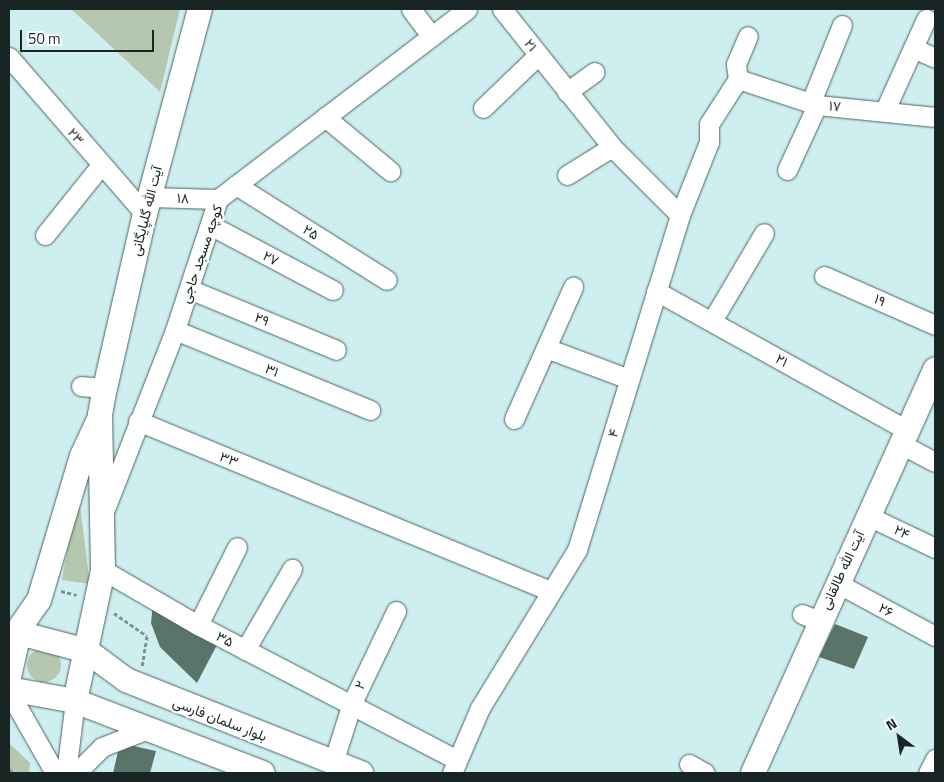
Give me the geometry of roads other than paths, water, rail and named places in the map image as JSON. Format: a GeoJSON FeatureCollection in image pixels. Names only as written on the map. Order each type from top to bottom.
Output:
{"type":"FeatureCollection","features":[{"type":"Feature","properties":{"kind":"main road","name":"آیت الله گلپایگانی"},"geometry":{"type":"LineString","coordinates":[[75,701],[87,651],[102,570],[100,415],[147,205],[200,9]]}},
{"type":"Feature","properties":{"kind":"main road","name":"آیت الله طالقانی"},"geometry":{"type":"LineString","coordinates":[[753,773],[811,617],[837,583],[935,369]]}},
{"type":"Feature","properties":{"kind":"main road","name":"آیت الله گلپایگانی"},"geometry":{"type":"LineString","coordinates":[[9,677],[12,634],[39,600],[82,456],[100,415]]}},
{"type":"Feature","properties":{"kind":"main road"},"geometry":{"type":"LineString","coordinates":[[12,634],[87,651]]}},
{"type":"Feature","properties":{"kind":"main road","name":"بلوار سلمان فارسی"},"geometry":{"type":"LineString","coordinates":[[87,651],[126,680],[193,709],[362,773]]}},
{"type":"Feature","properties":{"kind":"main road"},"geometry":{"type":"LineString","coordinates":[[9,690],[75,701],[263,773]]}},
{"type":"Feature","properties":{"kind":"main road"},"geometry":{"type":"LineString","coordinates":[[178,742],[175,722],[193,709]]}},
{"type":"Feature","properties":{"kind":"street"},"geometry":{"type":"LineString","coordinates":[[411,9],[431,36]]}},
{"type":"Feature","properties":{"kind":"street","name":"کوچه مسجد حاجی"},"geometry":{"type":"LineString","coordinates":[[102,516],[175,330],[218,199],[467,9]]}},
{"type":"Feature","properties":{"kind":"street","name":"۲۱"},"geometry":{"type":"LineString","coordinates":[[502,9],[612,147],[680,215]]}},
{"type":"Feature","properties":{"kind":"street"},"geometry":{"type":"LineString","coordinates":[[885,110],[926,19]]}},
{"type":"Feature","properties":{"kind":"street"},"geometry":{"type":"LineString","coordinates":[[787,170],[842,25]]}},
{"type":"Feature","properties":{"kind":"street"},"geometry":{"type":"LineString","coordinates":[[738,78],[736,64],[748,36]]}},
{"type":"Feature","properties":{"kind":"street"},"geometry":{"type":"LineString","coordinates":[[913,48],[935,58]]}},
{"type":"Feature","properties":{"kind":"street"},"geometry":{"type":"LineString","coordinates":[[483,108],[538,55]]}},
{"type":"Feature","properties":{"kind":"street","name":"۲۳"},"geometry":{"type":"LineString","coordinates":[[10,63],[101,165],[147,205]]}},
{"type":"Feature","properties":{"kind":"street"},"geometry":{"type":"LineString","coordinates":[[567,92],[595,72]]}},
{"type":"Feature","properties":{"kind":"street","name":"۱۷"},"geometry":{"type":"LineString","coordinates":[[738,78],[814,103],[935,117]]}},
{"type":"Feature","properties":{"kind":"street","name":"۴"},"geometry":{"type":"LineString","coordinates":[[454,767],[480,708],[576,550],[680,215],[709,142],[709,124],[738,78]]}},
{"type":"Feature","properties":{"kind":"street"},"geometry":{"type":"LineString","coordinates":[[325,118],[390,171]]}},
{"type":"Feature","properties":{"kind":"street"},"geometry":{"type":"LineString","coordinates":[[567,174],[612,147]]}},
{"type":"Feature","properties":{"kind":"street"},"geometry":{"type":"LineString","coordinates":[[45,235],[101,165]]}},
{"type":"Feature","properties":{"kind":"street","name":"۲۵"},"geometry":{"type":"LineString","coordinates":[[236,185],[387,280]]}},
{"type":"Feature","properties":{"kind":"street","name":"۱۸"},"geometry":{"type":"LineString","coordinates":[[147,205],[218,199]]}},
{"type":"Feature","properties":{"kind":"street","name":"۲۷"},"geometry":{"type":"LineString","coordinates":[[210,225],[333,290]]}},
{"type":"Feature","properties":{"kind":"street"},"geometry":{"type":"LineString","coordinates":[[712,321],[764,233]]}},
{"type":"Feature","properties":{"kind":"street","name":"۱۹"},"geometry":{"type":"LineString","coordinates":[[824,276],[935,325]]}},
{"type":"Feature","properties":{"kind":"street"},"geometry":{"type":"LineString","coordinates":[[514,419],[573,287]]}},
{"type":"Feature","properties":{"kind":"street","name":"۲۹"},"geometry":{"type":"LineString","coordinates":[[189,289],[336,350]]}},
{"type":"Feature","properties":{"kind":"street","name":"۲۱"},"geometry":{"type":"LineString","coordinates":[[656,290],[712,321],[904,437],[935,462]]}},
{"type":"Feature","properties":{"kind":"street","name":"۳۱"},"geometry":{"type":"LineString","coordinates":[[175,330],[370,410]]}},
{"type":"Feature","properties":{"kind":"street"},"geometry":{"type":"LineString","coordinates":[[546,348],[629,379]]}},
{"type":"Feature","properties":{"kind":"street"},"geometry":{"type":"LineString","coordinates":[[81,386],[105,388]]}},
{"type":"Feature","properties":{"kind":"street","name":"۳۳"},"geometry":{"type":"LineString","coordinates":[[138,421],[551,591]]}},
{"type":"Feature","properties":{"kind":"street","name":"۲۴"},"geometry":{"type":"LineString","coordinates":[[868,516],[935,548]]}},
{"type":"Feature","properties":{"kind":"street"},"geometry":{"type":"LineString","coordinates":[[198,625],[237,546]]}},
{"type":"Feature","properties":{"kind":"street"},"geometry":{"type":"LineString","coordinates":[[245,650],[292,569]]}},
{"type":"Feature","properties":{"kind":"street","name":"۳۵"},"geometry":{"type":"LineString","coordinates":[[102,570],[198,625],[352,703],[454,767]]}},
{"type":"Feature","properties":{"kind":"street","name":"۲۶"},"geometry":{"type":"LineString","coordinates":[[837,583],[935,636]]}},
{"type":"Feature","properties":{"kind":"street","name":"۲"},"geometry":{"type":"LineString","coordinates":[[333,762],[352,703],[396,611]]}},
{"type":"Feature","properties":{"kind":"street"},"geometry":{"type":"LineString","coordinates":[[9,690],[55,773]]}},
{"type":"Feature","properties":{"kind":"street"},"geometry":{"type":"LineString","coordinates":[[66,773],[75,701]]}},
{"type":"Feature","properties":{"kind":"street"},"geometry":{"type":"LineString","coordinates":[[76,773],[102,747],[148,729]]}},
{"type":"Feature","properties":{"kind":"street"},"geometry":{"type":"LineString","coordinates":[[928,773],[935,759]]}}]}
